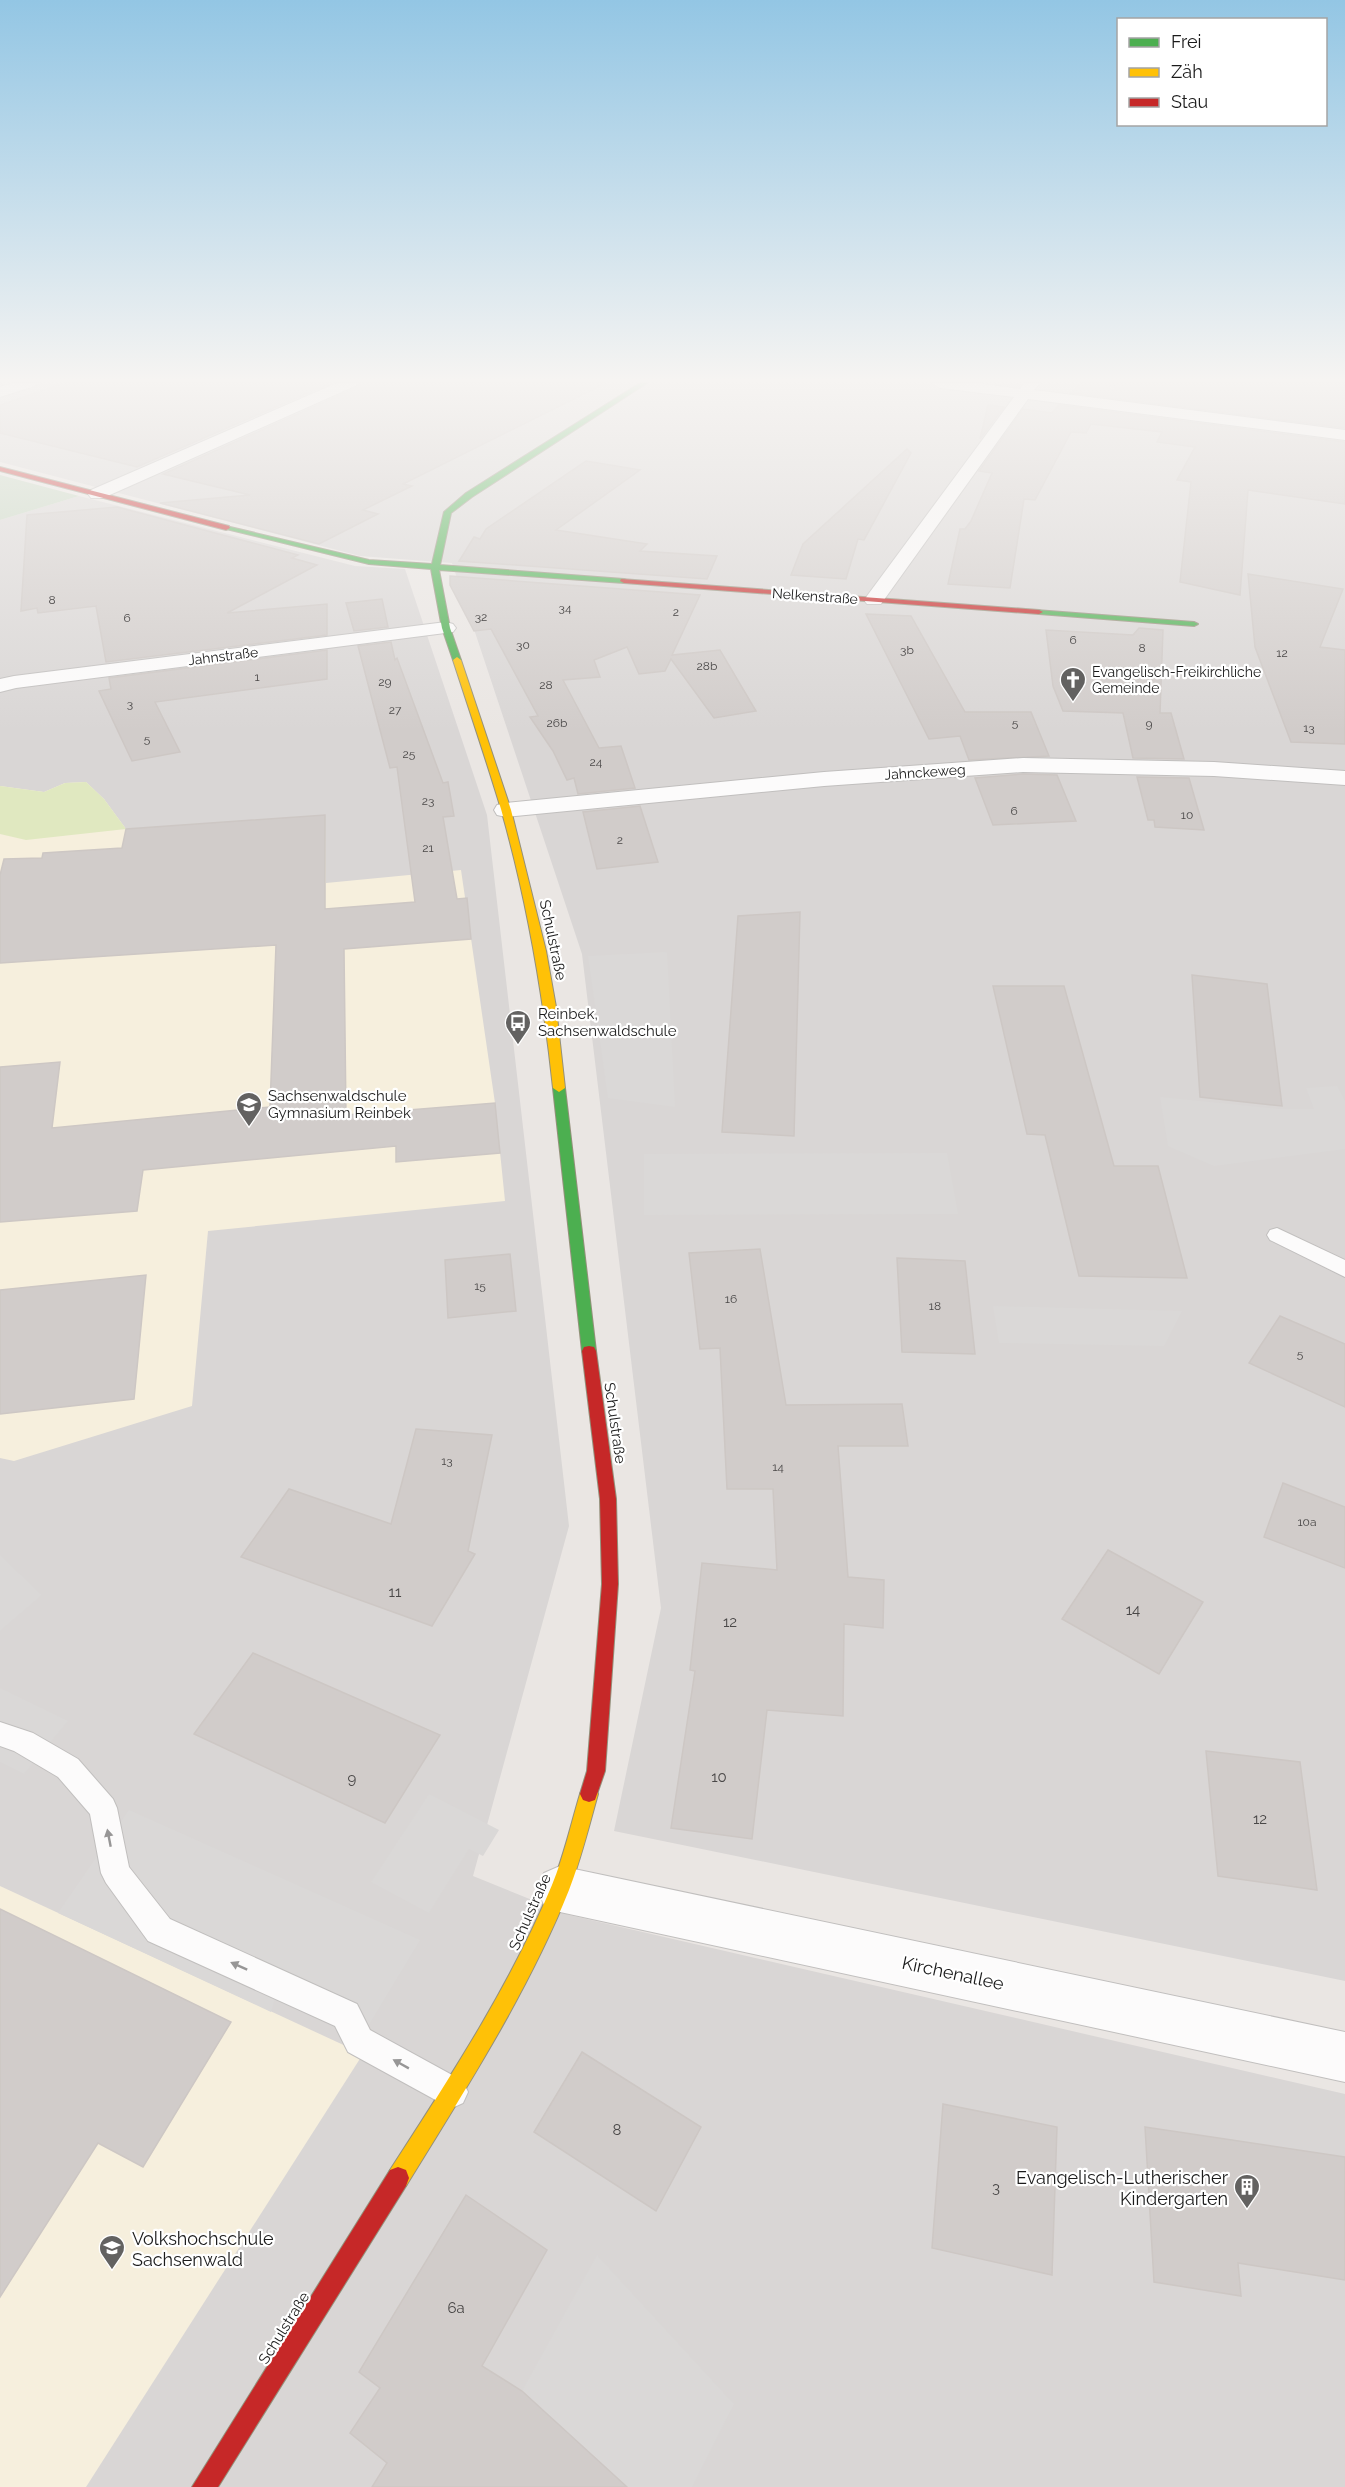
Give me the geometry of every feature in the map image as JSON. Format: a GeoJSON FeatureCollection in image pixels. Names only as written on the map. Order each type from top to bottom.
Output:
{"type":"FeatureCollection","features":[{"type":"Feature","properties":{"kind":"street","name":"Nelkenstraße"},"geometry":{"type":"LineString","coordinates":[[117,499],[339,557],[435,568],[1194,624]]}},
{"type":"Feature","properties":{"kind":"street","name":"Schulstraße"},"geometry":{"type":"LineString","coordinates":[[204,2487],[452,2092],[527,1958],[560,1889],[596,1772],[610,1584],[608,1499],[578,1270],[550,1007],[540,951],[506,810],[446,628],[435,568],[441,530],[448,512],[464,499]]}},
{"type":"Feature","properties":{"kind":"street"},"geometry":{"type":"LineString","coordinates":[[874,600],[947,499]]}},
{"type":"Feature","properties":{"kind":"street","name":"Jahnstraße"},"geometry":{"type":"LineString","coordinates":[[0,686],[14,682],[446,628]]}},
{"type":"Feature","properties":{"kind":"street","name":"Jahnckeweg"},"geometry":{"type":"LineString","coordinates":[[506,810],[824,779],[1023,765],[1214,769],[1345,778]]}},
{"type":"Feature","properties":{"kind":"street","name":"Kirchenallee"},"geometry":{"type":"LineString","coordinates":[[560,1889],[1345,2057]]}},
{"type":"Feature","properties":{"kind":"lane"},"geometry":{"type":"LineString","coordinates":[[1277,1235],[1345,1269]]}},
{"type":"Feature","properties":{"kind":"lane"},"geometry":{"type":"LineString","coordinates":[[0,1734],[22,1742],[68,1768],[103,1808],[116,1873],[159,1930],[346,2015],[359,2041],[452,2092]]}},
{"type":"Feature","properties":{"kind":"shaded area"},"geometry":{"type":"Polygon","coordinates":[[[69,499],[91,499],[355,566],[405,569],[487,815],[569,1526],[473,1876],[569,1915],[1345,2094],[1345,2487],[0,2487],[0,520],[69,499]]]}},
{"type":"Feature","properties":{"kind":"shaded area"},"geometry":{"type":"Polygon","coordinates":[[[142,499],[1345,499],[1345,1981],[614,1831],[661,1608],[582,954],[452,563],[360,556],[142,499]]]}},
{"type":"Feature","properties":{"kind":"shaded area","name":"Sachsenwaldschule Gymnasium Reinbek"},"geometry":{"type":"Polygon","coordinates":[[[86,782],[104,799],[126,829],[325,815],[326,883],[461,870],[495,1103],[505,1201],[208,1231],[192,1406],[14,1461],[0,1458],[0,786],[44,792],[65,783],[86,782]]]}},
{"type":"Feature","properties":{"kind":"shaded area"},"geometry":{"type":"Polygon","coordinates":[[[667,952],[675,1107],[608,1098],[588,956],[667,952]]]}},
{"type":"Feature","properties":{"kind":"shaded area"},"geometry":{"type":"Polygon","coordinates":[[[1337,1086],[1345,1101],[1345,1149],[1214,1166],[1168,1146],[1160,1097],[1279,1109],[1314,1109],[1306,1088],[1337,1086]]]}},
{"type":"Feature","properties":{"kind":"shaded area"},"geometry":{"type":"Polygon","coordinates":[[[947,1153],[958,1214],[644,1215],[644,1154],[947,1153]]]}},
{"type":"Feature","properties":{"kind":"shaded area"},"geometry":{"type":"Polygon","coordinates":[[[993,1306],[1182,1311],[1164,1346],[999,1343],[993,1306]]]}},
{"type":"Feature","properties":{"kind":"shaded area"},"geometry":{"type":"Polygon","coordinates":[[[0,1555],[42,1595],[0,1631],[0,1555]]]}},
{"type":"Feature","properties":{"kind":"shaded area"},"geometry":{"type":"Polygon","coordinates":[[[0,1688],[68,1721],[24,1774],[0,1762],[0,1688]]]}},
{"type":"Feature","properties":{"kind":"shaded area"},"geometry":{"type":"Polygon","coordinates":[[[429,1794],[499,1830],[483,1856],[469,1849],[429,1913],[371,1882],[429,1794]]]}},
{"type":"Feature","properties":{"kind":"shaded area"},"geometry":{"type":"Polygon","coordinates":[[[129,1810],[420,1940],[359,2041],[279,1984],[271,2012],[58,1913],[129,1810]]]}},
{"type":"Feature","properties":{"kind":"shaded area","name":"Volkshochschule Sachsenwald"},"geometry":{"type":"Polygon","coordinates":[[[0,1886],[363,2054],[86,2487],[0,2487],[0,1886]]]}},
{"type":"Feature","properties":{"kind":"shaded area"},"geometry":{"type":"Polygon","coordinates":[[[597,2255],[734,2404],[692,2487],[627,2487],[522,2391],[597,2255]]]}},
{"type":"Feature","properties":{"kind":"green space"},"geometry":{"type":"Polygon","coordinates":[[[0,499],[69,499],[0,520],[0,499]]]}},
{"type":"Feature","properties":{"kind":"green space"},"geometry":{"type":"Polygon","coordinates":[[[86,782],[104,799],[126,829],[26,840],[0,834],[0,786],[44,792],[65,783],[86,782]]]}},
{"type":"Feature","properties":{"kind":"building"},"geometry":{"type":"Polygon","coordinates":[[[204,499],[385,499],[363,510],[378,514],[319,544],[160,503],[204,499]]]}},
{"type":"Feature","properties":{"kind":"building"},"geometry":{"type":"Polygon","coordinates":[[[530,499],[599,499],[556,530],[647,544],[640,551],[717,556],[707,579],[459,561],[474,537],[480,539],[486,529],[530,499]]]}},
{"type":"Feature","properties":{"kind":"building"},"geometry":{"type":"Polygon","coordinates":[[[852,499],[886,499],[864,540],[858,539],[846,579],[791,575],[803,544],[852,499]]]}},
{"type":"Feature","properties":{"kind":"building"},"geometry":{"type":"Polygon","coordinates":[[[981,499],[1024,499],[1010,588],[948,584],[960,529],[965,529],[981,499]]]}},
{"type":"Feature","properties":{"kind":"building"},"geometry":{"type":"Polygon","coordinates":[[[1189,499],[1247,499],[1240,595],[1180,582],[1189,499]]]}},
{"type":"Feature","properties":{"kind":"building"},"geometry":{"type":"Polygon","coordinates":[[[1311,499],[1345,499],[1345,504],[1311,499]]]}},
{"type":"Feature","properties":{"kind":"building"},"geometry":{"type":"Polygon","coordinates":[[[117,507],[298,555],[292,558],[317,565],[227,613],[327,604],[327,635],[106,662],[96,606],[38,613],[37,608],[21,611],[27,515],[117,507]]]}},
{"type":"Feature","properties":{"kind":"building"},"geometry":{"type":"Polygon","coordinates":[[[1248,574],[1343,589],[1320,647],[1345,650],[1345,744],[1291,742],[1255,647],[1248,574]]]}},
{"type":"Feature","properties":{"kind":"building"},"geometry":{"type":"Polygon","coordinates":[[[450,576],[700,595],[672,655],[720,650],[756,711],[714,718],[671,659],[665,671],[639,674],[627,647],[594,660],[600,677],[563,680],[599,748],[621,746],[635,788],[578,794],[574,778],[567,780],[553,751],[530,717],[538,716],[491,629],[474,631],[450,585],[450,576]]]}},
{"type":"Feature","properties":{"kind":"building"},"geometry":{"type":"Polygon","coordinates":[[[382,599],[388,627],[354,631],[346,603],[382,599]]]}},
{"type":"Feature","properties":{"kind":"building"},"geometry":{"type":"Polygon","coordinates":[[[866,614],[911,616],[965,712],[1031,712],[1049,756],[969,760],[960,736],[929,739],[866,614]]]}},
{"type":"Feature","properties":{"kind":"building"},"geometry":{"type":"Polygon","coordinates":[[[1139,628],[1163,630],[1160,713],[1171,713],[1184,759],[1133,758],[1123,713],[1063,711],[1053,686],[1046,630],[1133,635],[1139,628]]]}},
{"type":"Feature","properties":{"kind":"building"},"geometry":{"type":"Polygon","coordinates":[[[391,642],[395,660],[397,658],[443,783],[448,782],[454,816],[443,817],[457,899],[467,898],[471,939],[344,949],[346,1115],[495,1103],[500,1153],[396,1162],[396,1146],[143,1170],[137,1211],[0,1222],[0,1067],[60,1062],[52,1128],[270,1107],[276,945],[0,963],[0,875],[4,859],[42,858],[43,853],[122,848],[126,829],[325,815],[325,909],[415,902],[397,767],[390,768],[358,646],[391,642]]]}},
{"type":"Feature","properties":{"kind":"building"},"geometry":{"type":"Polygon","coordinates":[[[327,650],[327,679],[155,702],[180,752],[132,761],[99,691],[111,689],[109,678],[327,650]]]}},
{"type":"Feature","properties":{"kind":"building"},"geometry":{"type":"Polygon","coordinates":[[[1023,774],[1057,775],[1076,821],[993,825],[975,778],[1023,774]]]}},
{"type":"Feature","properties":{"kind":"building"},"geometry":{"type":"Polygon","coordinates":[[[1137,777],[1189,778],[1204,830],[1155,827],[1154,820],[1148,820],[1137,777]]]}},
{"type":"Feature","properties":{"kind":"building"},"geometry":{"type":"Polygon","coordinates":[[[640,806],[658,862],[597,869],[583,812],[640,806]]]}},
{"type":"Feature","properties":{"kind":"building"},"geometry":{"type":"Polygon","coordinates":[[[800,912],[794,1136],[722,1132],[738,916],[800,912]]]}},
{"type":"Feature","properties":{"kind":"building"},"geometry":{"type":"Polygon","coordinates":[[[1192,975],[1267,984],[1282,1106],[1200,1097],[1192,975]]]}},
{"type":"Feature","properties":{"kind":"building"},"geometry":{"type":"Polygon","coordinates":[[[993,986],[1064,986],[1114,1166],[1158,1166],[1187,1278],[1079,1276],[1045,1135],[1027,1134],[993,986]]]}},
{"type":"Feature","properties":{"kind":"building"},"geometry":{"type":"Polygon","coordinates":[[[760,1249],[786,1405],[902,1404],[908,1446],[838,1446],[848,1577],[884,1580],[883,1628],[844,1624],[843,1716],[767,1710],[752,1839],[671,1828],[695,1671],[690,1670],[702,1563],[777,1570],[773,1489],[727,1489],[720,1348],[700,1349],[689,1253],[760,1249]]]}},
{"type":"Feature","properties":{"kind":"building"},"geometry":{"type":"Polygon","coordinates":[[[510,1254],[516,1311],[448,1318],[445,1260],[510,1254]]]}},
{"type":"Feature","properties":{"kind":"building"},"geometry":{"type":"Polygon","coordinates":[[[897,1258],[965,1261],[975,1354],[902,1352],[897,1258]]]}},
{"type":"Feature","properties":{"kind":"building"},"geometry":{"type":"Polygon","coordinates":[[[146,1275],[134,1399],[0,1414],[0,1290],[146,1275]]]}},
{"type":"Feature","properties":{"kind":"building"},"geometry":{"type":"Polygon","coordinates":[[[1280,1316],[1345,1344],[1345,1407],[1249,1363],[1280,1316]]]}},
{"type":"Feature","properties":{"kind":"building"},"geometry":{"type":"Polygon","coordinates":[[[416,1429],[492,1435],[468,1551],[475,1554],[432,1626],[241,1557],[289,1489],[391,1524],[416,1429]]]}},
{"type":"Feature","properties":{"kind":"building"},"geometry":{"type":"Polygon","coordinates":[[[1283,1483],[1345,1507],[1345,1568],[1264,1537],[1283,1483]]]}},
{"type":"Feature","properties":{"kind":"building"},"geometry":{"type":"Polygon","coordinates":[[[1108,1550],[1203,1602],[1159,1674],[1062,1619],[1108,1550]]]}},
{"type":"Feature","properties":{"kind":"building"},"geometry":{"type":"Polygon","coordinates":[[[253,1653],[440,1735],[385,1823],[194,1734],[253,1653]]]}},
{"type":"Feature","properties":{"kind":"building"},"geometry":{"type":"Polygon","coordinates":[[[1206,1751],[1300,1762],[1317,1890],[1218,1876],[1206,1751]]]}},
{"type":"Feature","properties":{"kind":"building"},"geometry":{"type":"Polygon","coordinates":[[[0,1909],[231,2022],[143,2167],[98,2143],[0,2297],[0,1909]]]}},
{"type":"Feature","properties":{"kind":"building"},"geometry":{"type":"Polygon","coordinates":[[[582,2052],[701,2127],[656,2211],[534,2132],[582,2052]]]}},
{"type":"Feature","properties":{"kind":"building"},"geometry":{"type":"Polygon","coordinates":[[[943,2104],[1057,2127],[1052,2275],[932,2248],[943,2104]]]}},
{"type":"Feature","properties":{"kind":"building","name":"Evangelisch-Lutherischer Kindergarten"},"geometry":{"type":"Polygon","coordinates":[[[1145,2127],[1345,2157],[1345,2280],[1238,2263],[1241,2296],[1154,2282],[1145,2127]]]}},
{"type":"Feature","properties":{"kind":"building"},"geometry":{"type":"Polygon","coordinates":[[[466,2195],[547,2250],[482,2366],[522,2391],[627,2487],[372,2487],[387,2463],[350,2433],[380,2388],[359,2372],[466,2195]]]}},
{"type":"Feature","properties":{"kind":"traffic: fast"},"geometry":{"type":"LineString","coordinates":[[457,660],[446,628],[435,568],[448,512],[464,499]]}},
{"type":"Feature","properties":{"kind":"traffic: fast"},"geometry":{"type":"LineString","coordinates":[[226,528],[369,562],[624,581]]}},
{"type":"Feature","properties":{"kind":"traffic: fast"},"geometry":{"type":"LineString","coordinates":[[1039,612],[1194,624]]}},
{"type":"Feature","properties":{"kind":"traffic: fast"},"geometry":{"type":"LineString","coordinates":[[559,1088],[589,1351]]}},
{"type":"Feature","properties":{"kind":"traffic: slow"},"geometry":{"type":"LineString","coordinates":[[457,660],[506,810],[540,951],[550,1007],[559,1088]]}},
{"type":"Feature","properties":{"kind":"traffic: slow"},"geometry":{"type":"LineString","coordinates":[[398,2178],[463,2073],[524,1965],[564,1879],[589,1794]]}},
{"type":"Feature","properties":{"kind":"traffic: jam"},"geometry":{"type":"LineString","coordinates":[[115,499],[226,528]]}},
{"type":"Feature","properties":{"kind":"traffic: jam"},"geometry":{"type":"LineString","coordinates":[[624,581],[1039,612]]}},
{"type":"Feature","properties":{"kind":"traffic: jam"},"geometry":{"type":"LineString","coordinates":[[589,1351],[608,1499],[610,1584],[596,1771],[589,1794]]}},
{"type":"Feature","properties":{"kind":"traffic: jam"},"geometry":{"type":"LineString","coordinates":[[204,2487],[398,2178]]}},
{"type":"Feature","properties":{"kind":"place","name":"Evangelisch-Freikirchliche Gemeinde"},"geometry":{"type":"Point","coordinates":[1073,703]}},
{"type":"Feature","properties":{"kind":"place","name":"Reinbek, Sachsenwaldschule"},"geometry":{"type":"Point","coordinates":[518,1046]}},
{"type":"Feature","properties":{"kind":"place","name":"Sachsenwaldschule Gymnasium Reinbek"},"geometry":{"type":"Point","coordinates":[249,1128]}},
{"type":"Feature","properties":{"kind":"place","name":"Evangelisch-Lutherischer Kindergarten"},"geometry":{"type":"Point","coordinates":[1247,2210]}},
{"type":"Feature","properties":{"kind":"place","name":"Volkshochschule Sachsenwald"},"geometry":{"type":"Point","coordinates":[112,2271]}}]}
